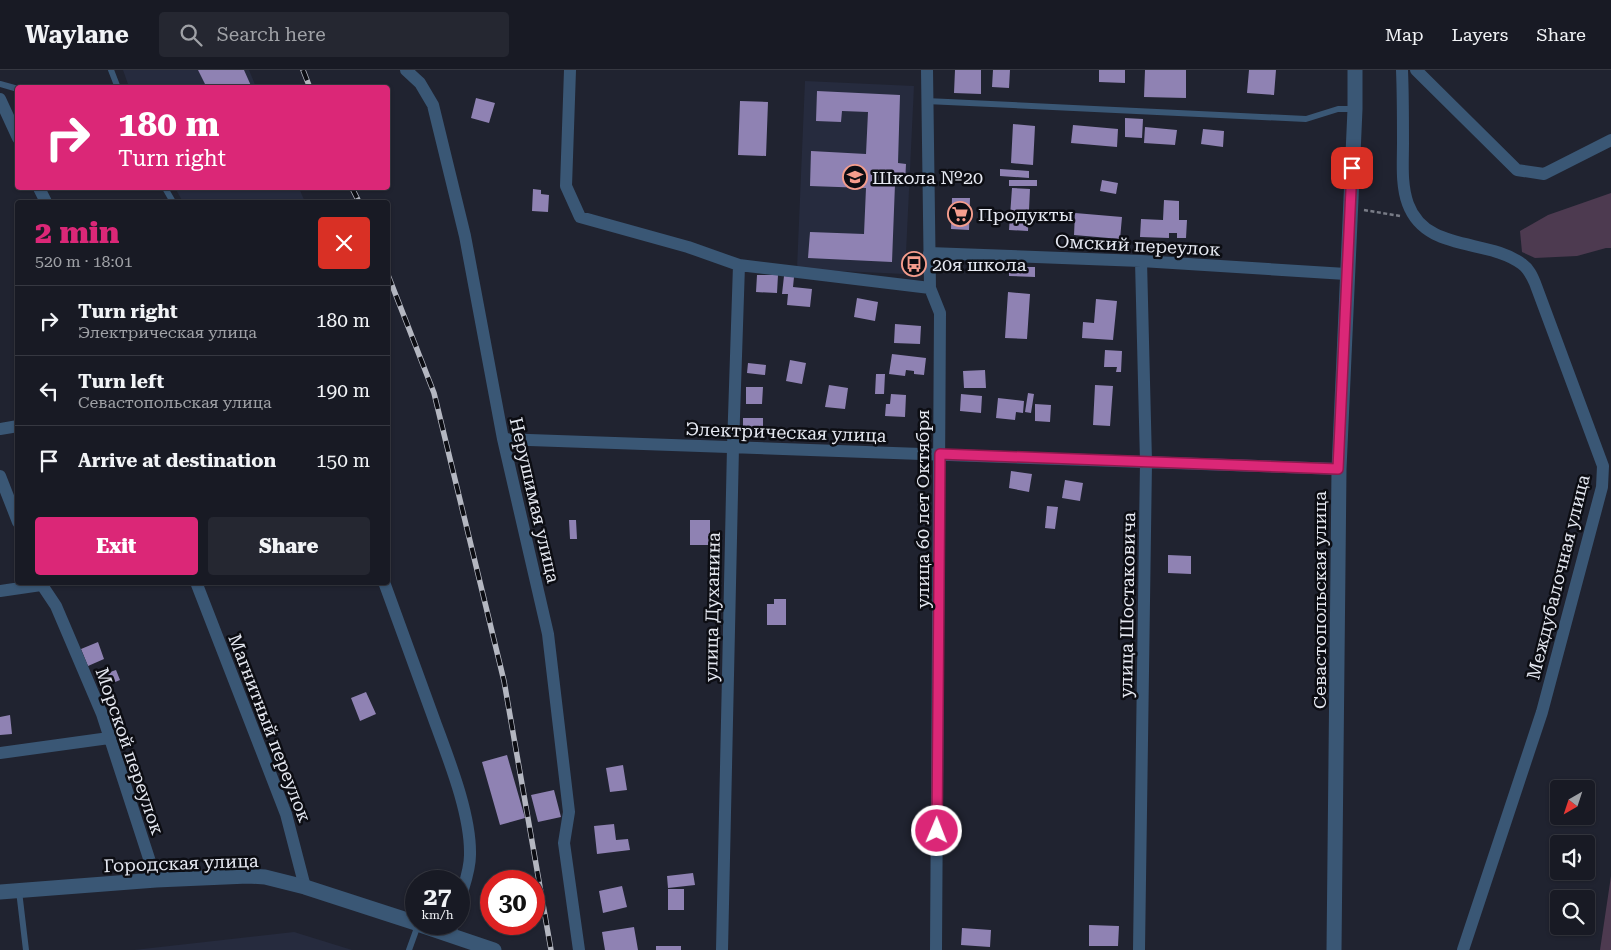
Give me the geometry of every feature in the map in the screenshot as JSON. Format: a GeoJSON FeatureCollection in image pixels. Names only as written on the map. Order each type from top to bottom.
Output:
{"type":"FeatureCollection","features":[{"type":"Feature","properties":{"kind":"street","name":"Нерушимая улица"},"geometry":{"type":"LineString","coordinates":[[406,70],[420,83],[433,105],[465,236],[503,439],[548,634],[569,812],[564,843],[579,950]]}},
{"type":"Feature","properties":{"kind":"street"},"geometry":{"type":"LineString","coordinates":[[570,70],[566,186],[580,217],[688,247],[739,265],[930,288]]}},
{"type":"Feature","properties":{"kind":"street","name":"улица 60 лет Октября"},"geometry":{"type":"LineString","coordinates":[[927,70],[930,288],[940,313],[936,950]]}},
{"type":"Feature","properties":{"kind":"street","name":"Севастопольская улица"},"geometry":{"type":"LineString","coordinates":[[1334,950],[1338,469],[1355,70]]}},
{"type":"Feature","properties":{"kind":"street"},"geometry":{"type":"LineString","coordinates":[[1414,218],[1407,202],[1403,177],[1403,75],[1415,70],[1517,170],[1544,174],[1611,140]]}},
{"type":"Feature","properties":{"kind":"street"},"geometry":{"type":"LineString","coordinates":[[0,99],[15,132]]}},
{"type":"Feature","properties":{"kind":"street","name":"Междубалочная улица"},"geometry":{"type":"LineString","coordinates":[[1414,218],[1439,236],[1504,255],[1522,264],[1529,271],[1603,466],[1602,487],[1542,712],[1462,950]]}},
{"type":"Feature","properties":{"kind":"street","name":"Омский переулок"},"geometry":{"type":"LineString","coordinates":[[929,254],[1141,261],[1346,274]]}},
{"type":"Feature","properties":{"kind":"street","name":"улица Шостаковича"},"geometry":{"type":"LineString","coordinates":[[1139,950],[1146,462],[1141,261]]}},
{"type":"Feature","properties":{"kind":"street","name":"улица Духанина"},"geometry":{"type":"LineString","coordinates":[[722,950],[739,265]]}},
{"type":"Feature","properties":{"kind":"street"},"geometry":{"type":"LineString","coordinates":[[0,429],[15,426]]}},
{"type":"Feature","properties":{"kind":"street","name":"Электрическая улица"},"geometry":{"type":"LineString","coordinates":[[503,439],[1338,469]]}},
{"type":"Feature","properties":{"kind":"street"},"geometry":{"type":"LineString","coordinates":[[0,476],[15,514]]}},
{"type":"Feature","properties":{"kind":"street"},"geometry":{"type":"LineString","coordinates":[[0,591],[35,585]]}},
{"type":"Feature","properties":{"kind":"street","name":"Морской переулок"},"geometry":{"type":"LineString","coordinates":[[42,585],[56,606],[102,714],[156,880]]}},
{"type":"Feature","properties":{"kind":"street","name":"Магнитный переулок"},"geometry":{"type":"LineString","coordinates":[[197,585],[286,814],[305,887]]}},
{"type":"Feature","properties":{"kind":"street"},"geometry":{"type":"LineString","coordinates":[[385,585],[453,770],[469,837],[468,870]]}},
{"type":"Feature","properties":{"kind":"street"},"geometry":{"type":"LineString","coordinates":[[0,753],[109,738]]}},
{"type":"Feature","properties":{"kind":"street","name":"Городская улица"},"geometry":{"type":"LineString","coordinates":[[0,892],[156,880],[265,877],[305,887],[405,920]]}},
{"type":"Feature","properties":{"kind":"street","name":"Городская улица"},"geometry":{"type":"LineString","coordinates":[[464,935],[494,950]]}},
{"type":"Feature","properties":{"kind":"lane"},"geometry":{"type":"LineString","coordinates":[[111,70],[117,85]]}},
{"type":"Feature","properties":{"kind":"lane"},"geometry":{"type":"LineString","coordinates":[[0,84],[15,88]]}},
{"type":"Feature","properties":{"kind":"lane"},"geometry":{"type":"LineString","coordinates":[[926,101],[1306,118],[1338,109],[1354,109]]}},
{"type":"Feature","properties":{"kind":"lane"},"geometry":{"type":"LineString","coordinates":[[19,891],[26,950]]}},
{"type":"Feature","properties":{"kind":"lane"},"geometry":{"type":"LineString","coordinates":[[410,950],[414,935]]}},
{"type":"Feature","properties":{"kind":"path"},"geometry":{"type":"LineString","coordinates":[[1350,208],[1414,218]]}},
{"type":"Feature","properties":{"kind":"shaded area"},"geometry":{"type":"Polygon","coordinates":[[[123,70],[249,70],[255,85],[128,85],[123,70]]]}},
{"type":"Feature","properties":{"kind":"shaded area","name":"Школа №20"},"geometry":{"type":"Polygon","coordinates":[[[805,81],[914,86],[905,274],[797,269],[805,81]]]}},
{"type":"Feature","properties":{"kind":"shaded area"},"geometry":{"type":"Polygon","coordinates":[[[176,190],[300,190],[304,200],[182,200],[176,190]]]}},
{"type":"Feature","properties":{"kind":"shaded area"},"geometry":{"type":"Polygon","coordinates":[[[1611,193],[1611,248],[1577,256],[1535,258],[1522,252],[1520,231],[1548,215],[1611,193]]]}},
{"type":"Feature","properties":{"kind":"shaded area"},"geometry":{"type":"Polygon","coordinates":[[[1611,876],[1611,950],[1600,950],[1611,876]]]}},
{"type":"Feature","properties":{"kind":"shaded area"},"geometry":{"type":"Polygon","coordinates":[[[294,932],[352,950],[134,950],[294,932]]]}},
{"type":"Feature","properties":{"kind":"building"},"geometry":{"type":"Polygon","coordinates":[[[198,70],[244,70],[251,85],[206,85],[198,70]]]}},
{"type":"Feature","properties":{"kind":"building"},"geometry":{"type":"Polygon","coordinates":[[[955,70],[981,70],[981,94],[954,93],[955,70]]]}},
{"type":"Feature","properties":{"kind":"building"},"geometry":{"type":"Polygon","coordinates":[[[993,70],[1010,70],[1009,88],[992,87],[993,70]]]}},
{"type":"Feature","properties":{"kind":"building"},"geometry":{"type":"Polygon","coordinates":[[[1099,70],[1125,70],[1125,83],[1099,82],[1099,70]]]}},
{"type":"Feature","properties":{"kind":"building"},"geometry":{"type":"Polygon","coordinates":[[[1145,70],[1186,70],[1186,98],[1144,97],[1145,70]]]}},
{"type":"Feature","properties":{"kind":"building"},"geometry":{"type":"Polygon","coordinates":[[[1249,70],[1276,70],[1274,95],[1247,93],[1249,70]]]}},
{"type":"Feature","properties":{"kind":"building"},"geometry":{"type":"Polygon","coordinates":[[[817,91],[900,95],[898,163],[906,164],[905,184],[895,184],[892,262],[808,258],[810,232],[864,234],[866,188],[810,186],[811,151],[866,154],[868,112],[842,111],[841,122],[816,121],[817,91]]]}},
{"type":"Feature","properties":{"kind":"building"},"geometry":{"type":"Polygon","coordinates":[[[476,98],[495,103],[489,123],[471,118],[476,98]]]}},
{"type":"Feature","properties":{"kind":"building"},"geometry":{"type":"Polygon","coordinates":[[[740,101],[768,102],[766,156],[738,155],[740,101]]]}},
{"type":"Feature","properties":{"kind":"building"},"geometry":{"type":"Polygon","coordinates":[[[1125,118],[1143,119],[1142,138],[1125,137],[1125,118]]]}},
{"type":"Feature","properties":{"kind":"building"},"geometry":{"type":"Polygon","coordinates":[[[1013,124],[1035,126],[1033,165],[1011,163],[1013,124]]]}},
{"type":"Feature","properties":{"kind":"building"},"geometry":{"type":"Polygon","coordinates":[[[1073,125],[1118,129],[1117,147],[1071,143],[1073,125]]]}},
{"type":"Feature","properties":{"kind":"building"},"geometry":{"type":"Polygon","coordinates":[[[1145,127],[1177,130],[1175,145],[1144,143],[1145,127]]]}},
{"type":"Feature","properties":{"kind":"building"},"geometry":{"type":"Polygon","coordinates":[[[1203,129],[1224,131],[1223,147],[1201,144],[1203,129]]]}},
{"type":"Feature","properties":{"kind":"building"},"geometry":{"type":"Polygon","coordinates":[[[1000,169],[1029,171],[1029,178],[1000,176],[1000,169]]]}},
{"type":"Feature","properties":{"kind":"building"},"geometry":{"type":"Polygon","coordinates":[[[1009,180],[1037,180],[1037,186],[1009,186],[1009,180]]]}},
{"type":"Feature","properties":{"kind":"building"},"geometry":{"type":"Polygon","coordinates":[[[1102,180],[1118,183],[1116,194],[1100,191],[1102,180]]]}},
{"type":"Feature","properties":{"kind":"building"},"geometry":{"type":"Polygon","coordinates":[[[1012,188],[1030,189],[1028,231],[1009,230],[1012,188]]]}},
{"type":"Feature","properties":{"kind":"building"},"geometry":{"type":"Polygon","coordinates":[[[533,189],[541,190],[541,194],[549,195],[548,212],[532,211],[533,189]]]}},
{"type":"Feature","properties":{"kind":"building","name":"Продукты"},"geometry":{"type":"Polygon","coordinates":[[[952,198],[970,198],[969,230],[951,229],[952,198]]]}},
{"type":"Feature","properties":{"kind":"building"},"geometry":{"type":"Polygon","coordinates":[[[1164,200],[1179,201],[1179,220],[1187,220],[1186,238],[1177,238],[1177,233],[1169,233],[1169,238],[1140,237],[1141,219],[1163,220],[1164,200]]]}},
{"type":"Feature","properties":{"kind":"building"},"geometry":{"type":"Polygon","coordinates":[[[1075,213],[1122,217],[1120,239],[1074,235],[1075,213]]]}},
{"type":"Feature","properties":{"kind":"building"},"geometry":{"type":"Polygon","coordinates":[[[1009,267],[1035,267],[1035,277],[1009,276],[1009,267]]]}},
{"type":"Feature","properties":{"kind":"building"},"geometry":{"type":"Polygon","coordinates":[[[757,275],[778,275],[777,293],[756,292],[757,275]]]}},
{"type":"Feature","properties":{"kind":"building"},"geometry":{"type":"Polygon","coordinates":[[[784,276],[794,277],[793,287],[812,289],[810,307],[787,305],[788,294],[782,294],[784,276]]]}},
{"type":"Feature","properties":{"kind":"building"},"geometry":{"type":"Polygon","coordinates":[[[1008,292],[1030,294],[1027,339],[1005,338],[1008,292]]]}},
{"type":"Feature","properties":{"kind":"building"},"geometry":{"type":"Polygon","coordinates":[[[857,298],[878,302],[875,321],[854,317],[857,298]]]}},
{"type":"Feature","properties":{"kind":"building"},"geometry":{"type":"Polygon","coordinates":[[[1096,299],[1117,301],[1113,340],[1082,338],[1083,322],[1094,323],[1096,299]]]}},
{"type":"Feature","properties":{"kind":"building"},"geometry":{"type":"Polygon","coordinates":[[[895,324],[921,326],[920,344],[894,343],[895,324]]]}},
{"type":"Feature","properties":{"kind":"building"},"geometry":{"type":"Polygon","coordinates":[[[1105,350],[1122,351],[1121,372],[1116,372],[1117,367],[1104,367],[1105,350]]]}},
{"type":"Feature","properties":{"kind":"building"},"geometry":{"type":"Polygon","coordinates":[[[892,354],[926,358],[924,375],[914,374],[914,371],[906,370],[905,376],[889,374],[892,354]]]}},
{"type":"Feature","properties":{"kind":"building"},"geometry":{"type":"Polygon","coordinates":[[[790,360],[806,363],[802,384],[786,381],[790,360]]]}},
{"type":"Feature","properties":{"kind":"building"},"geometry":{"type":"Polygon","coordinates":[[[748,363],[766,365],[765,375],[747,373],[748,363]]]}},
{"type":"Feature","properties":{"kind":"building"},"geometry":{"type":"Polygon","coordinates":[[[985,370],[986,388],[964,388],[963,371],[985,370]]]}},
{"type":"Feature","properties":{"kind":"building"},"geometry":{"type":"Polygon","coordinates":[[[876,374],[885,374],[884,394],[875,394],[876,374]]]}},
{"type":"Feature","properties":{"kind":"building"},"geometry":{"type":"Polygon","coordinates":[[[829,385],[848,388],[845,409],[825,407],[829,385]]]}},
{"type":"Feature","properties":{"kind":"building"},"geometry":{"type":"Polygon","coordinates":[[[1095,385],[1113,386],[1110,426],[1093,425],[1095,385]]]}},
{"type":"Feature","properties":{"kind":"building"},"geometry":{"type":"Polygon","coordinates":[[[746,387],[763,387],[762,404],[746,404],[746,387]]]}},
{"type":"Feature","properties":{"kind":"building"},"geometry":{"type":"Polygon","coordinates":[[[1028,393],[1034,394],[1031,413],[1025,412],[1028,393]]]}},
{"type":"Feature","properties":{"kind":"building"},"geometry":{"type":"Polygon","coordinates":[[[891,394],[906,395],[905,417],[885,416],[886,404],[890,404],[891,394]]]}},
{"type":"Feature","properties":{"kind":"building"},"geometry":{"type":"Polygon","coordinates":[[[961,394],[982,396],[981,413],[960,411],[961,394]]]}},
{"type":"Feature","properties":{"kind":"building"},"geometry":{"type":"Polygon","coordinates":[[[998,398],[1024,401],[1023,413],[1016,412],[1015,420],[996,418],[998,398]]]}},
{"type":"Feature","properties":{"kind":"building"},"geometry":{"type":"Polygon","coordinates":[[[1035,404],[1051,405],[1050,422],[1035,421],[1035,404]]]}},
{"type":"Feature","properties":{"kind":"building"},"geometry":{"type":"Polygon","coordinates":[[[743,418],[763,418],[763,428],[743,428],[743,418]]]}},
{"type":"Feature","properties":{"kind":"building"},"geometry":{"type":"Polygon","coordinates":[[[1011,471],[1032,474],[1029,492],[1009,488],[1011,471]]]}},
{"type":"Feature","properties":{"kind":"building"},"geometry":{"type":"Polygon","coordinates":[[[1065,480],[1083,483],[1080,501],[1062,498],[1065,480]]]}},
{"type":"Feature","properties":{"kind":"building"},"geometry":{"type":"Polygon","coordinates":[[[1047,506],[1058,507],[1055,529],[1045,528],[1047,506]]]}},
{"type":"Feature","properties":{"kind":"building"},"geometry":{"type":"Polygon","coordinates":[[[569,520],[576,520],[577,539],[570,539],[569,520]]]}},
{"type":"Feature","properties":{"kind":"building"},"geometry":{"type":"Polygon","coordinates":[[[690,520],[710,520],[710,545],[690,545],[690,520]]]}},
{"type":"Feature","properties":{"kind":"building"},"geometry":{"type":"Polygon","coordinates":[[[1168,555],[1191,556],[1191,574],[1168,573],[1168,555]]]}},
{"type":"Feature","properties":{"kind":"building"},"geometry":{"type":"Polygon","coordinates":[[[774,599],[786,599],[786,625],[767,625],[767,604],[774,604],[774,599]]]}},
{"type":"Feature","properties":{"kind":"building"},"geometry":{"type":"Polygon","coordinates":[[[98,642],[104,659],[88,666],[81,649],[98,642]]]}},
{"type":"Feature","properties":{"kind":"building"},"geometry":{"type":"Polygon","coordinates":[[[116,670],[120,680],[108,685],[104,674],[116,670]]]}},
{"type":"Feature","properties":{"kind":"building"},"geometry":{"type":"Polygon","coordinates":[[[366,692],[376,714],[360,721],[351,698],[366,692]]]}},
{"type":"Feature","properties":{"kind":"building"},"geometry":{"type":"Polygon","coordinates":[[[10,715],[12,734],[0,735],[0,717],[10,715]]]}},
{"type":"Feature","properties":{"kind":"building"},"geometry":{"type":"Polygon","coordinates":[[[507,755],[525,818],[500,825],[482,762],[507,755]]]}},
{"type":"Feature","properties":{"kind":"building"},"geometry":{"type":"Polygon","coordinates":[[[623,765],[627,790],[610,792],[606,768],[623,765]]]}},
{"type":"Feature","properties":{"kind":"building"},"geometry":{"type":"Polygon","coordinates":[[[554,790],[561,817],[538,822],[531,795],[554,790]]]}},
{"type":"Feature","properties":{"kind":"building"},"geometry":{"type":"Polygon","coordinates":[[[614,824],[616,840],[628,839],[630,850],[597,854],[594,826],[614,824]]]}},
{"type":"Feature","properties":{"kind":"building"},"geometry":{"type":"Polygon","coordinates":[[[693,873],[695,885],[668,888],[667,876],[693,873]]]}},
{"type":"Feature","properties":{"kind":"building"},"geometry":{"type":"Polygon","coordinates":[[[622,886],[627,907],[603,913],[599,891],[622,886]]]}},
{"type":"Feature","properties":{"kind":"building"},"geometry":{"type":"Polygon","coordinates":[[[668,889],[684,889],[684,910],[668,910],[668,889]]]}},
{"type":"Feature","properties":{"kind":"building"},"geometry":{"type":"Polygon","coordinates":[[[1089,925],[1119,926],[1118,946],[1089,946],[1089,925]]]}},
{"type":"Feature","properties":{"kind":"building"},"geometry":{"type":"Polygon","coordinates":[[[634,927],[638,950],[605,950],[602,932],[634,927]]]}},
{"type":"Feature","properties":{"kind":"building"},"geometry":{"type":"Polygon","coordinates":[[[962,928],[991,930],[990,947],[961,945],[962,928]]]}},
{"type":"Feature","properties":{"kind":"building"},"geometry":{"type":"Polygon","coordinates":[[[656,946],[681,946],[681,950],[656,950],[656,946]]]}},
{"type":"Feature","properties":{"kind":"railway"},"geometry":{"type":"LineString","coordinates":[[303,70],[309,85]]}},
{"type":"Feature","properties":{"kind":"railway"},"geometry":{"type":"LineString","coordinates":[[353,190],[358,200]]}},
{"type":"Feature","properties":{"kind":"railway"},"geometry":{"type":"LineString","coordinates":[[390,280],[434,393],[504,681],[551,950]]}},
{"type":"Feature","properties":{"kind":"place","name":"Школа №20"},"geometry":{"type":"Point","coordinates":[855,177]}},
{"type":"Feature","properties":{"kind":"place","name":"Продукты"},"geometry":{"type":"Point","coordinates":[960,214]}},
{"type":"Feature","properties":{"kind":"place","name":"20я школа"},"geometry":{"type":"Point","coordinates":[914,264]}},
{"type":"Feature","properties":{"kind":"route"},"geometry":{"type":"LineString","coordinates":[[937,831],[940,454],[1338,469],[1352,168]]}}]}
